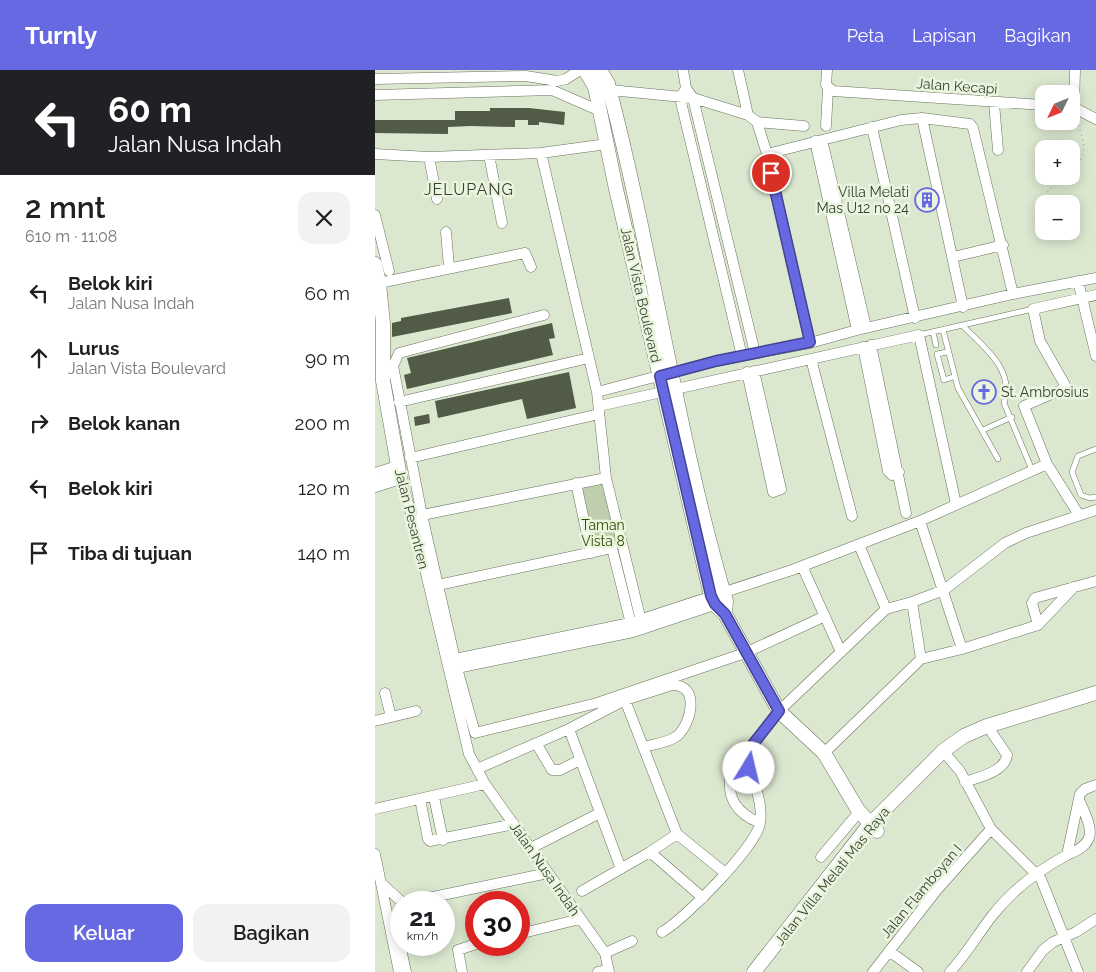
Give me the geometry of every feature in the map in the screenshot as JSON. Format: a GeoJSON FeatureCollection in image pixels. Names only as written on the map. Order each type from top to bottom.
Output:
{"type":"FeatureCollection","features":[{"type":"Feature","properties":{"kind":"street"},"geometry":{"type":"LineString","coordinates":[[375,79],[526,76],[557,81],[566,79],[580,70]]}},
{"type":"Feature","properties":{"kind":"street","name":"Jalan Vista Boulevard"},"geometry":{"type":"LineString","coordinates":[[585,70],[595,87],[607,144],[666,374]]}},
{"type":"Feature","properties":{"kind":"street","name":"Jalan Vista Boulevard"},"geometry":{"type":"LineString","coordinates":[[600,70],[609,90],[669,389],[720,602]]}},
{"type":"Feature","properties":{"kind":"street"},"geometry":{"type":"LineString","coordinates":[[683,70],[686,88],[693,98],[755,353]]}},
{"type":"Feature","properties":{"kind":"street"},"geometry":{"type":"LineString","coordinates":[[738,70],[748,115]]}},
{"type":"Feature","properties":{"kind":"street"},"geometry":{"type":"LineString","coordinates":[[826,126],[827,70]]}},
{"type":"Feature","properties":{"kind":"street"},"geometry":{"type":"LineString","coordinates":[[1074,85],[1075,70]]}},
{"type":"Feature","properties":{"kind":"street"},"geometry":{"type":"LineString","coordinates":[[595,87],[693,98],[748,115],[757,122],[804,126]]}},
{"type":"Feature","properties":{"kind":"street"},"geometry":{"type":"LineString","coordinates":[[686,88],[680,98],[742,356]]}},
{"type":"Feature","properties":{"kind":"street","name":"Jalan Kecapi"},"geometry":{"type":"LineString","coordinates":[[828,89],[833,92],[1035,105]]}},
{"type":"Feature","properties":{"kind":"street"},"geometry":{"type":"LineString","coordinates":[[375,95],[552,90],[600,111]]}},
{"type":"Feature","properties":{"kind":"street"},"geometry":{"type":"LineString","coordinates":[[994,103],[998,150]]}},
{"type":"Feature","properties":{"kind":"street"},"geometry":{"type":"LineString","coordinates":[[1080,110],[1096,119]]}},
{"type":"Feature","properties":{"kind":"street"},"geometry":{"type":"LineString","coordinates":[[767,154],[901,120],[922,118],[970,124],[973,128],[1003,246],[1013,294]]}},
{"type":"Feature","properties":{"kind":"street"},"geometry":{"type":"LineString","coordinates":[[922,118],[963,307]]}},
{"type":"Feature","properties":{"kind":"street"},"geometry":{"type":"LineString","coordinates":[[757,122],[767,154],[810,342]]}},
{"type":"Feature","properties":{"kind":"street"},"geometry":{"type":"LineString","coordinates":[[872,127],[915,318]]}},
{"type":"Feature","properties":{"kind":"street"},"geometry":{"type":"LineString","coordinates":[[819,140],[862,328]]}},
{"type":"Feature","properties":{"kind":"street"},"geometry":{"type":"LineString","coordinates":[[375,154],[429,157],[541,153],[607,144]]}},
{"type":"Feature","properties":{"kind":"street"},"geometry":{"type":"LineString","coordinates":[[541,153],[597,392],[606,478],[637,626]]}},
{"type":"Feature","properties":{"kind":"street"},"geometry":{"type":"LineString","coordinates":[[489,155],[502,223]]}},
{"type":"Feature","properties":{"kind":"street"},"geometry":{"type":"LineString","coordinates":[[429,157],[437,199]]}},
{"type":"Feature","properties":{"kind":"street"},"geometry":{"type":"LineString","coordinates":[[702,190],[715,188]]}},
{"type":"Feature","properties":{"kind":"street"},"geometry":{"type":"LineString","coordinates":[[375,215],[389,271]]}},
{"type":"Feature","properties":{"kind":"street"},"geometry":{"type":"LineString","coordinates":[[446,232],[449,267]]}},
{"type":"Feature","properties":{"kind":"street"},"geometry":{"type":"LineString","coordinates":[[953,257],[1003,246]]}},
{"type":"Feature","properties":{"kind":"street"},"geometry":{"type":"LineString","coordinates":[[379,283],[449,267],[525,253],[531,267]]}},
{"type":"Feature","properties":{"kind":"street","name":"Jalan Pesantren"},"geometry":{"type":"LineString","coordinates":[[375,264],[383,324],[379,373],[397,472],[414,523],[474,764]]}},
{"type":"Feature","properties":{"kind":"street"},"geometry":{"type":"LineString","coordinates":[[722,272],[735,268]]}},
{"type":"Feature","properties":{"kind":"street"},"geometry":{"type":"LineString","coordinates":[[597,392],[862,328],[915,318],[1077,280],[1093,279],[1096,297],[1081,297],[1033,310],[1040,341],[1065,385],[1061,390],[1024,406],[1047,464],[1079,515]]}},
{"type":"Feature","properties":{"kind":"street"},"geometry":{"type":"LineString","coordinates":[[1077,280],[1096,356]]}},
{"type":"Feature","properties":{"kind":"street"},"geometry":{"type":"LineString","coordinates":[[544,315],[399,353],[393,366],[421,515],[473,731],[476,734],[597,703],[745,653],[825,616]]}},
{"type":"Feature","properties":{"kind":"street"},"geometry":{"type":"LineString","coordinates":[[410,458],[599,410],[669,389],[919,335],[957,504]]}},
{"type":"Feature","properties":{"kind":"street"},"geometry":{"type":"LineString","coordinates":[[867,346],[888,471],[892,475],[899,472],[906,513]]}},
{"type":"Feature","properties":{"kind":"street"},"geometry":{"type":"LineString","coordinates":[[399,402],[589,358]]}},
{"type":"Feature","properties":{"kind":"street"},"geometry":{"type":"LineString","coordinates":[[811,358],[853,516]]}},
{"type":"Feature","properties":{"kind":"street"},"geometry":{"type":"LineString","coordinates":[[750,372],[781,489],[777,492],[773,492],[750,372]]}},
{"type":"Feature","properties":{"kind":"street"},"geometry":{"type":"LineString","coordinates":[[456,664],[637,626],[720,602],[802,566],[920,521],[1047,464]]}},
{"type":"Feature","properties":{"kind":"street"},"geometry":{"type":"LineString","coordinates":[[375,473],[397,472]]}},
{"type":"Feature","properties":{"kind":"street"},"geometry":{"type":"LineString","coordinates":[[375,485],[397,472]]}},
{"type":"Feature","properties":{"kind":"street"},"geometry":{"type":"LineString","coordinates":[[421,515],[606,478]]}},
{"type":"Feature","properties":{"kind":"street"},"geometry":{"type":"LineString","coordinates":[[576,483],[591,553]]}},
{"type":"Feature","properties":{"kind":"street"},"geometry":{"type":"LineString","coordinates":[[760,823],[739,812],[735,805],[729,783],[731,771],[779,711],[886,609],[944,590],[1005,543],[1026,533],[1096,510]]}},
{"type":"Feature","properties":{"kind":"street"},"geometry":{"type":"LineString","coordinates":[[920,521],[963,649]]}},
{"type":"Feature","properties":{"kind":"street"},"geometry":{"type":"LineString","coordinates":[[859,545],[886,609]]}},
{"type":"Feature","properties":{"kind":"street"},"geometry":{"type":"LineString","coordinates":[[438,585],[614,549],[637,626]]}},
{"type":"Feature","properties":{"kind":"street"},"geometry":{"type":"LineString","coordinates":[[802,566],[841,652]]}},
{"type":"Feature","properties":{"kind":"street"},"geometry":{"type":"LineString","coordinates":[[1037,625],[1033,600],[1096,581]]}},
{"type":"Feature","properties":{"kind":"street"},"geometry":{"type":"LineString","coordinates":[[825,753],[921,659],[963,649],[1037,625],[1074,587]]}},
{"type":"Feature","properties":{"kind":"street"},"geometry":{"type":"LineString","coordinates":[[720,602],[745,653],[779,711],[825,753],[859,812],[874,828]]}},
{"type":"Feature","properties":{"kind":"street"},"geometry":{"type":"LineString","coordinates":[[912,602],[921,659]]}},
{"type":"Feature","properties":{"kind":"street"},"geometry":{"type":"LineString","coordinates":[[474,764],[536,743],[569,729],[625,700],[672,685],[679,685],[686,690],[690,699],[691,714],[679,734],[672,740],[643,747]]}},
{"type":"Feature","properties":{"kind":"street"},"geometry":{"type":"LineString","coordinates":[[385,693],[391,717]]}},
{"type":"Feature","properties":{"kind":"street","name":"Jalan Villa Melati Mas Raya"},"geometry":{"type":"LineString","coordinates":[[754,972],[874,828],[964,736],[987,726],[1096,693]]}},
{"type":"Feature","properties":{"kind":"street"},"geometry":{"type":"LineString","coordinates":[[625,700],[677,834],[725,872]]}},
{"type":"Feature","properties":{"kind":"street","name":"Jalan Villa Melati Mas Raya"},"geometry":{"type":"LineString","coordinates":[[946,754],[992,733],[1096,701]]}},
{"type":"Feature","properties":{"kind":"street"},"geometry":{"type":"LineString","coordinates":[[375,721],[416,711]]}},
{"type":"Feature","properties":{"kind":"street"},"geometry":{"type":"LineString","coordinates":[[569,729],[621,869]]}},
{"type":"Feature","properties":{"kind":"street"},"geometry":{"type":"LineString","coordinates":[[965,782],[1000,767],[1007,759],[992,733]]}},
{"type":"Feature","properties":{"kind":"street"},"geometry":{"type":"LineString","coordinates":[[536,743],[552,770],[560,770],[580,760]]}},
{"type":"Feature","properties":{"kind":"street"},"geometry":{"type":"LineString","coordinates":[[662,932],[676,924],[703,898],[756,836],[761,810],[749,768],[747,752]]}},
{"type":"Feature","properties":{"kind":"street"},"geometry":{"type":"LineString","coordinates":[[946,754],[960,771],[991,829],[1041,879],[1078,972]]}},
{"type":"Feature","properties":{"kind":"street","name":"Jalan Nusa Indah"},"geometry":{"type":"LineString","coordinates":[[474,764],[485,784],[605,953],[605,971]]}},
{"type":"Feature","properties":{"kind":"street"},"geometry":{"type":"LineString","coordinates":[[375,809],[485,784]]}},
{"type":"Feature","properties":{"kind":"street"},"geometry":{"type":"LineString","coordinates":[[1067,854],[1080,802],[1080,794],[1085,789],[1096,785]]}},
{"type":"Feature","properties":{"kind":"street"},"geometry":{"type":"LineString","coordinates":[[434,797],[443,840]]}},
{"type":"Feature","properties":{"kind":"street"},"geometry":{"type":"LineString","coordinates":[[420,799],[430,841],[443,840],[514,824]]}},
{"type":"Feature","properties":{"kind":"street"},"geometry":{"type":"LineString","coordinates":[[956,970],[993,914],[1036,872],[1067,854],[1084,850],[1093,844],[1095,836],[1080,802]]}},
{"type":"Feature","properties":{"kind":"street"},"geometry":{"type":"LineString","coordinates":[[821,857],[859,812]]}},
{"type":"Feature","properties":{"kind":"street"},"geometry":{"type":"LineString","coordinates":[[531,848],[600,813]]}},
{"type":"Feature","properties":{"kind":"street","name":"Jalan Villa Melati Mas Raya"},"geometry":{"type":"LineString","coordinates":[[766,972],[874,828]]}},
{"type":"Feature","properties":{"kind":"street","name":"Jalan Flamboyan I"},"geometry":{"type":"LineString","coordinates":[[873,972],[936,891],[991,829]]}},
{"type":"Feature","properties":{"kind":"street"},"geometry":{"type":"LineString","coordinates":[[583,891],[677,834]]}},
{"type":"Feature","properties":{"kind":"street"},"geometry":{"type":"LineString","coordinates":[[650,852],[703,898]]}},
{"type":"Feature","properties":{"kind":"street"},"geometry":{"type":"LineString","coordinates":[[375,854],[381,883],[390,906]]}},
{"type":"Feature","properties":{"kind":"street"},"geometry":{"type":"LineString","coordinates":[[455,892],[548,872]]}},
{"type":"Feature","properties":{"kind":"street"},"geometry":{"type":"LineString","coordinates":[[381,883],[390,891]]}},
{"type":"Feature","properties":{"kind":"street"},"geometry":{"type":"LineString","coordinates":[[530,931],[581,919]]}},
{"type":"Feature","properties":{"kind":"street"},"geometry":{"type":"LineString","coordinates":[[1027,972],[1043,950],[1053,942],[1096,920]]}},
{"type":"Feature","properties":{"kind":"street"},"geometry":{"type":"LineString","coordinates":[[605,953],[632,941]]}},
{"type":"Feature","properties":{"kind":"street"},"geometry":{"type":"LineString","coordinates":[[461,972],[457,950],[465,947]]}},
{"type":"Feature","properties":{"kind":"street"},"geometry":{"type":"LineString","coordinates":[[889,951],[918,972]]}},
{"type":"Feature","properties":{"kind":"street"},"geometry":{"type":"LineString","coordinates":[[398,956],[399,972]]}},
{"type":"Feature","properties":{"kind":"street"},"geometry":{"type":"LineString","coordinates":[[403,956],[406,972]]}},
{"type":"Feature","properties":{"kind":"lane"},"geometry":{"type":"LineString","coordinates":[[919,335],[1033,310]]}},
{"type":"Feature","properties":{"kind":"lane"},"geometry":{"type":"LineString","coordinates":[[963,326],[997,361],[1003,372],[1007,396],[1005,403],[1032,470]]}},
{"type":"Feature","properties":{"kind":"lane"},"geometry":{"type":"LineString","coordinates":[[943,330],[953,377],[998,459]]}},
{"type":"Feature","properties":{"kind":"lane"},"geometry":{"type":"LineString","coordinates":[[933,332],[936,345]]}},
{"type":"Feature","properties":{"kind":"lane"},"geometry":{"type":"LineString","coordinates":[[947,352],[937,354],[944,380],[953,377]]}},
{"type":"Feature","properties":{"kind":"lane"},"geometry":{"type":"LineString","coordinates":[[983,430],[1012,417]]}},
{"type":"Feature","properties":{"kind":"lane"},"geometry":{"type":"LineString","coordinates":[[1096,449],[1078,456],[1073,472],[1081,495],[1096,497]]}},
{"type":"Feature","properties":{"kind":"path"},"geometry":{"type":"LineString","coordinates":[[1079,130],[1085,153],[1080,162]]}},
{"type":"Feature","properties":{"kind":"path"},"geometry":{"type":"LineString","coordinates":[[1047,195],[1048,191],[1055,185]]}},
{"type":"Feature","properties":{"kind":"green space","name":"Taman Vista 8"},"geometry":{"type":"Polygon","coordinates":[[[606,478],[622,546],[591,553],[576,483],[606,478]]]}},
{"type":"Feature","properties":{"kind":"building"},"geometry":{"type":"Polygon","coordinates":[[[490,108],[529,108],[565,112],[564,125],[539,122],[539,125],[528,125],[528,120],[515,120],[515,127],[448,127],[448,134],[375,133],[375,120],[455,120],[455,111],[490,111],[490,108]]]}},
{"type":"Feature","properties":{"kind":"building","name":"Villa Melati Mas U12 no 24"},"geometry":{"type":"Polygon","coordinates":[[[932,194],[934,204],[917,208],[915,198],[932,194]]]}},
{"type":"Feature","properties":{"kind":"building"},"geometry":{"type":"Polygon","coordinates":[[[509,298],[512,313],[392,337],[392,323],[401,321],[401,318],[509,298]]]}},
{"type":"Feature","properties":{"kind":"building"},"geometry":{"type":"Polygon","coordinates":[[[552,323],[555,338],[549,339],[553,355],[407,389],[404,375],[411,373],[407,358],[552,323]]]}},
{"type":"Feature","properties":{"kind":"building"},"geometry":{"type":"Polygon","coordinates":[[[569,372],[576,408],[527,419],[522,399],[438,418],[435,401],[569,372]]]}},
{"type":"Feature","properties":{"kind":"building"},"geometry":{"type":"Polygon","coordinates":[[[429,414],[430,423],[415,426],[414,417],[429,414]]]}},
{"type":"Feature","properties":{"kind":"place","name":"Villa Melati Mas U12 no 24"},"geometry":{"type":"Point","coordinates":[927,200]}},
{"type":"Feature","properties":{"kind":"place","name":"St. Ambrosius"},"geometry":{"type":"Point","coordinates":[984,392]}},
{"type":"Feature","properties":{"kind":"district","name":"JELUPANG"},"geometry":{"type":"Point","coordinates":[469,189]}},
{"type":"Feature","properties":{"kind":"route"},"geometry":{"type":"LineString","coordinates":[[749,768],[747,752],[779,711],[725,614],[715,604],[711,596],[660,376],[716,361],[810,342],[771,173]]}}]}
